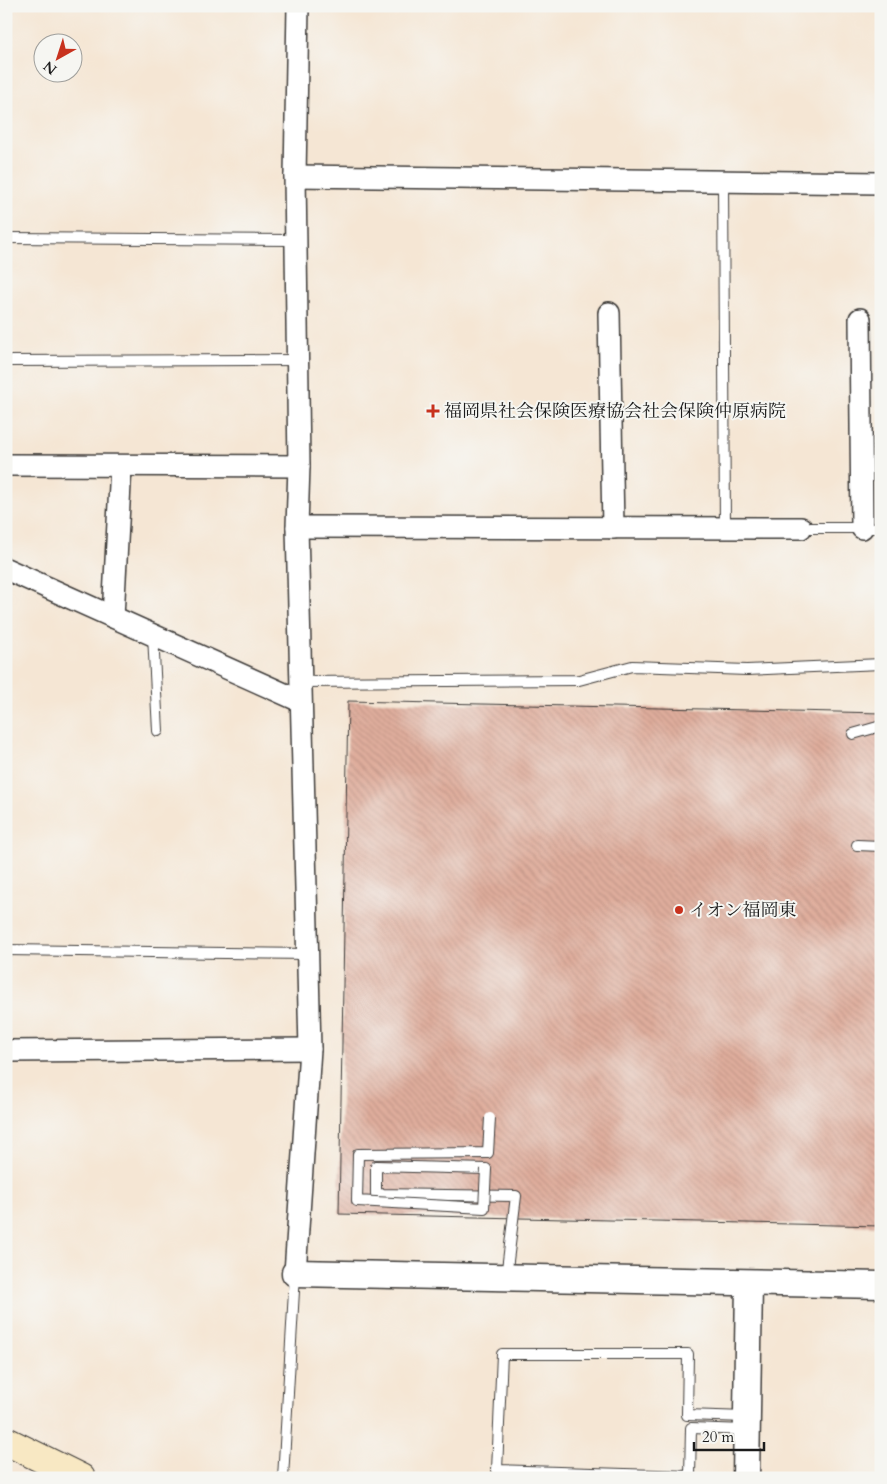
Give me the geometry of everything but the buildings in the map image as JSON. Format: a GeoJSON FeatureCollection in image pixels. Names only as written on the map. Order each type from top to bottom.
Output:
{"type":"FeatureCollection","features":[{"type":"Feature","properties":{"kind":"main road"},"geometry":{"type":"LineString","coordinates":[[6,1441],[81,1478]]}},
{"type":"Feature","properties":{"kind":"street"},"geometry":{"type":"LineString","coordinates":[[298,6],[295,176],[299,466],[297,527],[310,1049],[296,1273],[881,1286]]}},
{"type":"Feature","properties":{"kind":"street"},"geometry":{"type":"LineString","coordinates":[[295,176],[881,183]]}},
{"type":"Feature","properties":{"kind":"street"},"geometry":{"type":"LineString","coordinates":[[609,314],[613,528]]}},
{"type":"Feature","properties":{"kind":"street"},"geometry":{"type":"LineString","coordinates":[[860,319],[871,528]]}},
{"type":"Feature","properties":{"kind":"street"},"geometry":{"type":"LineString","coordinates":[[6,466],[299,466]]}},
{"type":"Feature","properties":{"kind":"street"},"geometry":{"type":"LineString","coordinates":[[113,617],[121,466]]}},
{"type":"Feature","properties":{"kind":"street"},"geometry":{"type":"LineString","coordinates":[[297,527],[801,528]]}},
{"type":"Feature","properties":{"kind":"street"},"geometry":{"type":"LineString","coordinates":[[6,569],[153,635],[300,692]]}},
{"type":"Feature","properties":{"kind":"street"},"geometry":{"type":"LineString","coordinates":[[6,1051],[310,1049]]}},
{"type":"Feature","properties":{"kind":"street"},"geometry":{"type":"LineString","coordinates":[[746,1478],[749,1283]]}},
{"type":"Feature","properties":{"kind":"lane"},"geometry":{"type":"LineString","coordinates":[[723,181],[724,528]]}},
{"type":"Feature","properties":{"kind":"lane"},"geometry":{"type":"LineString","coordinates":[[6,238],[296,240]]}},
{"type":"Feature","properties":{"kind":"lane"},"geometry":{"type":"LineString","coordinates":[[6,361],[298,360]]}},
{"type":"Feature","properties":{"kind":"lane"},"geometry":{"type":"LineString","coordinates":[[801,528],[871,528]]}},
{"type":"Feature","properties":{"kind":"lane"},"geometry":{"type":"LineString","coordinates":[[153,635],[158,731]]}},
{"type":"Feature","properties":{"kind":"lane"},"geometry":{"type":"LineString","coordinates":[[300,692],[579,680],[632,666],[747,670],[881,664]]}},
{"type":"Feature","properties":{"kind":"lane"},"geometry":{"type":"LineString","coordinates":[[853,734],[881,726]]}},
{"type":"Feature","properties":{"kind":"lane"},"geometry":{"type":"LineString","coordinates":[[858,845],[881,846]]}},
{"type":"Feature","properties":{"kind":"lane"},"geometry":{"type":"LineString","coordinates":[[6,950],[309,954]]}},
{"type":"Feature","properties":{"kind":"lane"},"geometry":{"type":"LineString","coordinates":[[490,1118],[488,1153],[358,1154],[357,1201],[484,1208],[486,1169],[376,1166],[376,1194],[516,1196],[506,1278]]}},
{"type":"Feature","properties":{"kind":"lane"},"geometry":{"type":"LineString","coordinates":[[283,1478],[296,1273]]}},
{"type":"Feature","properties":{"kind":"lane"},"geometry":{"type":"LineString","coordinates":[[502,1354],[688,1354],[687,1415],[747,1424],[691,1428],[690,1476],[497,1470],[502,1354]]}},
{"type":"Feature","properties":{"kind":"place","name":"福岡県社会保険医療協会社会保険仲原病院"},"geometry":{"type":"Point","coordinates":[433,411]}},
{"type":"Feature","properties":{"kind":"place","name":"イオン福岡東"},"geometry":{"type":"Point","coordinates":[679,910]}}]}
